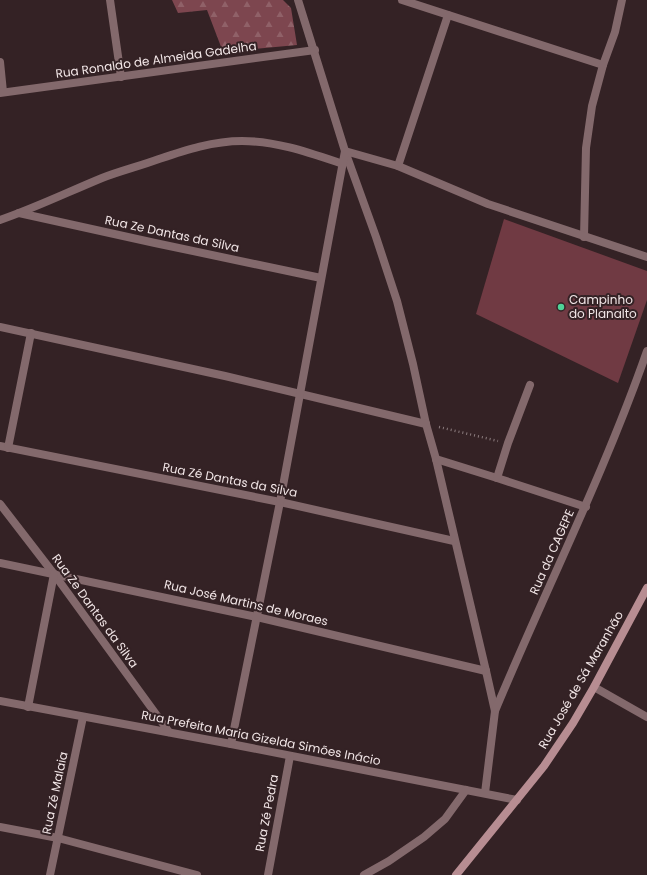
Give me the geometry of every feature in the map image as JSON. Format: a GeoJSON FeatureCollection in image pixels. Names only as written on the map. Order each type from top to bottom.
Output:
{"type":"FeatureCollection","features":[{"type":"Feature","properties":{"kind":"street"},"geometry":{"type":"LineString","coordinates":[[110,0],[121,77]]}},
{"type":"Feature","properties":{"kind":"street"},"geometry":{"type":"LineString","coordinates":[[298,0],[345,151],[397,301],[486,671],[495,711],[484,793]]}},
{"type":"Feature","properties":{"kind":"street"},"geometry":{"type":"LineString","coordinates":[[402,0],[603,65]]}},
{"type":"Feature","properties":{"kind":"street"},"geometry":{"type":"LineString","coordinates":[[584,237],[586,148],[592,106],[603,65],[615,32],[622,0]]}},
{"type":"Feature","properties":{"kind":"street"},"geometry":{"type":"LineString","coordinates":[[398,166],[448,15]]}},
{"type":"Feature","properties":{"kind":"street","name":"Rua Ronaldo de Almeida Gadelha"},"geometry":{"type":"LineString","coordinates":[[2,92],[314,50]]}},
{"type":"Feature","properties":{"kind":"street"},"geometry":{"type":"LineString","coordinates":[[0,62],[2,92]]}},
{"type":"Feature","properties":{"kind":"street"},"geometry":{"type":"LineString","coordinates":[[0,220],[103,178],[187,150],[221,142],[242,141],[275,143],[343,164]]}},
{"type":"Feature","properties":{"kind":"street"},"geometry":{"type":"LineString","coordinates":[[345,151],[398,166],[488,204],[647,257]]}},
{"type":"Feature","properties":{"kind":"street"},"geometry":{"type":"LineString","coordinates":[[231,744],[280,502],[345,151]]}},
{"type":"Feature","properties":{"kind":"street","name":"Rua Ze Dantas da Silva"},"geometry":{"type":"LineString","coordinates":[[20,213],[321,278]]}},
{"type":"Feature","properties":{"kind":"street"},"geometry":{"type":"LineString","coordinates":[[0,327],[299,393],[426,424]]}},
{"type":"Feature","properties":{"kind":"street"},"geometry":{"type":"LineString","coordinates":[[4,447],[31,333]]}},
{"type":"Feature","properties":{"kind":"street","name":"Rua da CAGEPE"},"geometry":{"type":"LineString","coordinates":[[495,711],[586,507],[630,401],[647,351]]}},
{"type":"Feature","properties":{"kind":"street"},"geometry":{"type":"LineString","coordinates":[[498,478],[508,443],[530,385]]}},
{"type":"Feature","properties":{"kind":"street","name":"Rua Zé Dantas da Silva"},"geometry":{"type":"LineString","coordinates":[[4,447],[280,502],[454,541]]}},
{"type":"Feature","properties":{"kind":"street"},"geometry":{"type":"LineString","coordinates":[[436,459],[586,507]]}},
{"type":"Feature","properties":{"kind":"street","name":"Rua Ze Dantas da Silva"},"geometry":{"type":"LineString","coordinates":[[0,504],[54,574],[169,732]]}},
{"type":"Feature","properties":{"kind":"street","name":"Rua José Martins de Moraes"},"geometry":{"type":"LineString","coordinates":[[0,563],[257,617],[486,671]]}},
{"type":"Feature","properties":{"kind":"street"},"geometry":{"type":"LineString","coordinates":[[28,706],[54,574]]}},
{"type":"Feature","properties":{"kind":"street","name":"Rua José de Sá Maranhão"},"geometry":{"type":"LineString","coordinates":[[456,875],[544,766],[573,723],[647,588]]}},
{"type":"Feature","properties":{"kind":"street"},"geometry":{"type":"LineString","coordinates":[[594,687],[647,717]]}},
{"type":"Feature","properties":{"kind":"street","name":"Rua Prefeita Maria Gizelda Simões Inácio"},"geometry":{"type":"LineString","coordinates":[[0,701],[169,732],[517,800]]}},
{"type":"Feature","properties":{"kind":"street","name":"Rua Zé Malaia"},"geometry":{"type":"LineString","coordinates":[[50,875],[83,717]]}},
{"type":"Feature","properties":{"kind":"street","name":"Rua Zé Pedra"},"geometry":{"type":"LineString","coordinates":[[268,875],[290,756]]}},
{"type":"Feature","properties":{"kind":"street"},"geometry":{"type":"LineString","coordinates":[[364,875],[389,861],[424,837],[445,819],[466,790]]}},
{"type":"Feature","properties":{"kind":"street"},"geometry":{"type":"LineString","coordinates":[[0,827],[58,838],[195,875]]}},
{"type":"Feature","properties":{"kind":"path"},"geometry":{"type":"LineString","coordinates":[[426,424],[508,443]]}},
{"type":"Feature","properties":{"kind":"shaded area","name":"Campinho do Planalto"},"geometry":{"type":"Polygon","coordinates":[[[504,219],[647,271],[647,300],[618,383],[476,314],[504,219]]]}},
{"type":"Feature","properties":{"kind":"green space"},"geometry":{"type":"Polygon","coordinates":[[[172,0],[283,0],[291,8],[297,45],[223,52],[207,10],[178,13],[172,0]]]}},
{"type":"Feature","properties":{"kind":"place","name":"Campinho do Planalto"},"geometry":{"type":"Point","coordinates":[561,307]}}]}
